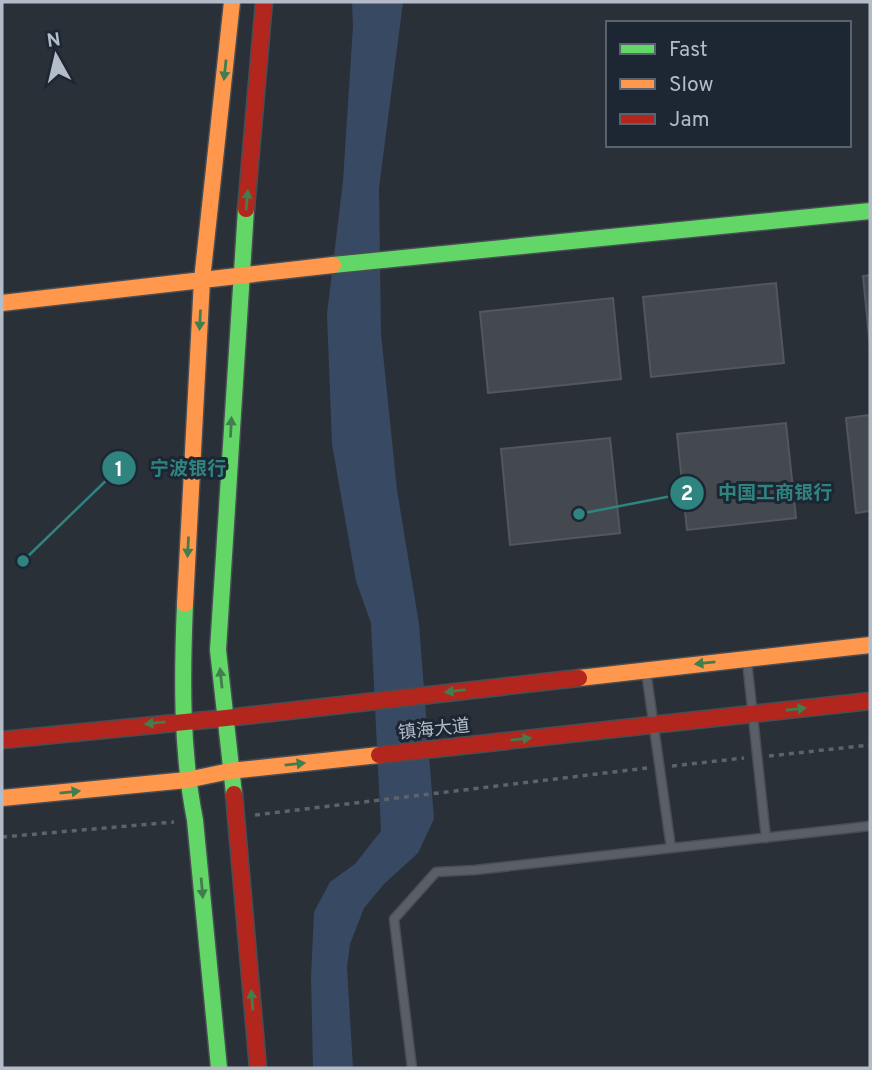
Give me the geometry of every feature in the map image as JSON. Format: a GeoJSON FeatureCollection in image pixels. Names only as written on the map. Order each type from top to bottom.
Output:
{"type":"FeatureCollection","features":[{"type":"Feature","properties":{"kind":"street"},"geometry":{"type":"LineString","coordinates":[[219,1068],[195,820],[187,780],[183,647],[202,281],[232,2]]}},
{"type":"Feature","properties":{"kind":"street"},"geometry":{"type":"LineString","coordinates":[[258,1068],[218,650],[240,274],[264,2]]}},
{"type":"Feature","properties":{"kind":"street"},"geometry":{"type":"LineString","coordinates":[[2,303],[202,281],[240,274],[870,211]]}},
{"type":"Feature","properties":{"kind":"street","name":"镇海大道"},"geometry":{"type":"LineString","coordinates":[[2,740],[184,720],[226,718],[870,645]]}},
{"type":"Feature","properties":{"kind":"street","name":"镇海大道"},"geometry":{"type":"LineString","coordinates":[[2,798],[187,780],[230,771],[870,701]]}},
{"type":"Feature","properties":{"kind":"lane"},"geometry":{"type":"LineString","coordinates":[[747,658],[766,838]]}},
{"type":"Feature","properties":{"kind":"lane"},"geometry":{"type":"LineString","coordinates":[[646,669],[671,848]]}},
{"type":"Feature","properties":{"kind":"lane"},"geometry":{"type":"LineString","coordinates":[[412,1068],[394,919],[436,872],[870,826]]}},
{"type":"Feature","properties":{"kind":"path"},"geometry":{"type":"LineString","coordinates":[[236,817],[870,745]]}},
{"type":"Feature","properties":{"kind":"path"},"geometry":{"type":"LineString","coordinates":[[2,837],[195,820]]}},
{"type":"Feature","properties":{"kind":"water"},"geometry":{"type":"Polygon","coordinates":[[[352,2],[403,2],[379,188],[381,334],[397,490],[419,624],[434,819],[418,853],[384,884],[364,908],[350,944],[347,967],[353,1068],[313,1068],[311,977],[314,912],[330,882],[355,864],[381,831],[371,623],[356,581],[332,444],[327,314],[343,181],[353,26],[352,2]]]}},
{"type":"Feature","properties":{"kind":"building"},"geometry":{"type":"Polygon","coordinates":[[[870,275],[870,347],[863,276],[870,275]]]}},
{"type":"Feature","properties":{"kind":"building"},"geometry":{"type":"Polygon","coordinates":[[[776,283],[784,363],[651,377],[643,297],[776,283]]]}},
{"type":"Feature","properties":{"kind":"building"},"geometry":{"type":"Polygon","coordinates":[[[613,298],[621,379],[488,393],[480,312],[613,298]]]}},
{"type":"Feature","properties":{"kind":"building"},"geometry":{"type":"Polygon","coordinates":[[[870,415],[870,511],[856,513],[846,418],[870,415]]]}},
{"type":"Feature","properties":{"kind":"building"},"geometry":{"type":"Polygon","coordinates":[[[786,423],[796,518],[687,530],[677,434],[786,423]]]}},
{"type":"Feature","properties":{"kind":"building"},"geometry":{"type":"Polygon","coordinates":[[[610,438],[620,533],[510,545],[501,449],[610,438]]]}},
{"type":"Feature","properties":{"kind":"traffic: fast"},"geometry":{"type":"LineString","coordinates":[[234,794],[218,650],[246,209]]}},
{"type":"Feature","properties":{"kind":"traffic: fast"},"geometry":{"type":"LineString","coordinates":[[333,265],[870,211]]}},
{"type":"Feature","properties":{"kind":"traffic: fast"},"geometry":{"type":"LineString","coordinates":[[185,604],[185,740],[219,1068]]}},
{"type":"Feature","properties":{"kind":"traffic: slow"},"geometry":{"type":"LineString","coordinates":[[185,604],[202,280],[232,2]]}},
{"type":"Feature","properties":{"kind":"traffic: slow"},"geometry":{"type":"LineString","coordinates":[[2,303],[333,265]]}},
{"type":"Feature","properties":{"kind":"traffic: slow"},"geometry":{"type":"LineString","coordinates":[[579,678],[870,645]]}},
{"type":"Feature","properties":{"kind":"traffic: slow"},"geometry":{"type":"LineString","coordinates":[[2,798],[187,780],[230,771],[379,755]]}},
{"type":"Feature","properties":{"kind":"traffic: jam"},"geometry":{"type":"LineString","coordinates":[[246,209],[264,2]]}},
{"type":"Feature","properties":{"kind":"traffic: jam"},"geometry":{"type":"LineString","coordinates":[[2,740],[579,678]]}},
{"type":"Feature","properties":{"kind":"traffic: jam"},"geometry":{"type":"LineString","coordinates":[[379,755],[870,701]]}},
{"type":"Feature","properties":{"kind":"traffic: jam"},"geometry":{"type":"LineString","coordinates":[[234,794],[258,1068]]}},
{"type":"Feature","properties":{"kind":"place","name":"中国工商银行"},"geometry":{"type":"Point","coordinates":[579,514]}},
{"type":"Feature","properties":{"kind":"place","name":"宁波银行"},"geometry":{"type":"Point","coordinates":[23,561]}}]}
